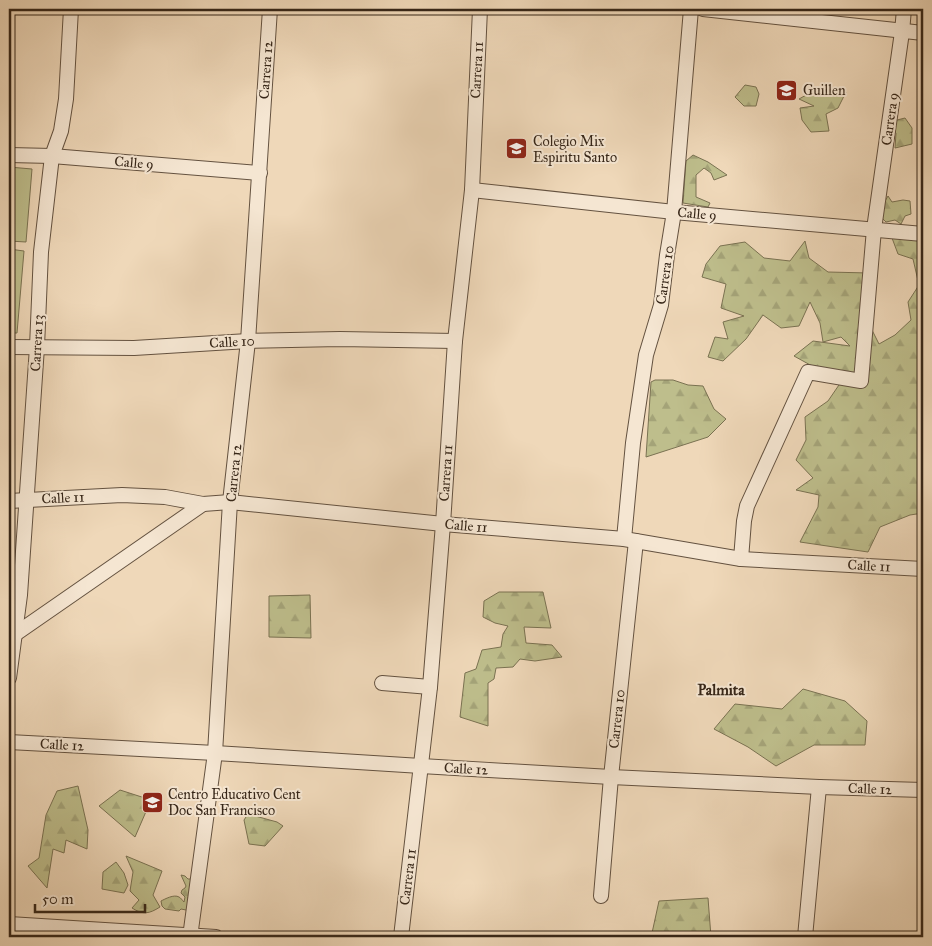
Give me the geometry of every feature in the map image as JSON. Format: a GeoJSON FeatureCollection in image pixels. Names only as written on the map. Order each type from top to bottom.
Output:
{"type":"FeatureCollection","features":[{"type":"Feature","properties":{"kind":"street","name":"Carrera 13"},"geometry":{"type":"LineString","coordinates":[[9,678],[12,637],[20,595],[38,347],[41,252],[52,156],[60,131],[66,99],[71,9]]}},
{"type":"Feature","properties":{"kind":"street","name":"Carrera 12"},"geometry":{"type":"LineString","coordinates":[[190,936],[215,752],[230,502],[248,341],[270,9]]}},
{"type":"Feature","properties":{"kind":"street","name":"Carrera 11"},"geometry":{"type":"LineString","coordinates":[[402,937],[430,687],[455,341],[472,190],[480,9]]}},
{"type":"Feature","properties":{"kind":"street","name":"Carrera 10"},"geometry":{"type":"LineString","coordinates":[[601,896],[630,540],[633,442],[646,355],[661,304],[674,212],[691,9]]}},
{"type":"Feature","properties":{"kind":"street"},"geometry":{"type":"LineString","coordinates":[[703,9],[923,33]]}},
{"type":"Feature","properties":{"kind":"street","name":"Carrera 9"},"geometry":{"type":"LineString","coordinates":[[741,559],[744,521],[748,506],[808,372],[861,381],[874,230],[904,9]]}},
{"type":"Feature","properties":{"kind":"street","name":"Calle 9"},"geometry":{"type":"LineString","coordinates":[[9,155],[52,156],[260,173]]}},
{"type":"Feature","properties":{"kind":"street","name":"Calle 9"},"geometry":{"type":"LineString","coordinates":[[472,190],[674,212],[923,234]]}},
{"type":"Feature","properties":{"kind":"street","name":"Calle 10"},"geometry":{"type":"LineString","coordinates":[[9,347],[134,348],[248,341],[340,339],[455,341]]}},
{"type":"Feature","properties":{"kind":"street","name":"Calle 11"},"geometry":{"type":"LineString","coordinates":[[9,501],[122,495],[165,497],[203,504],[230,502],[442,524],[630,540],[741,559],[923,569]]}},
{"type":"Feature","properties":{"kind":"street"},"geometry":{"type":"LineString","coordinates":[[12,637],[203,504]]}},
{"type":"Feature","properties":{"kind":"street"},"geometry":{"type":"LineString","coordinates":[[382,683],[430,687]]}},
{"type":"Feature","properties":{"kind":"street","name":"Calle 12"},"geometry":{"type":"LineString","coordinates":[[9,742],[215,752],[611,777],[923,790]]}},
{"type":"Feature","properties":{"kind":"street"},"geometry":{"type":"LineString","coordinates":[[805,937],[819,787]]}},
{"type":"Feature","properties":{"kind":"street"},"geometry":{"type":"LineString","coordinates":[[9,924],[216,937]]}},
{"type":"Feature","properties":{"kind":"green space"},"geometry":{"type":"Polygon","coordinates":[[[745,85],[756,87],[759,94],[756,106],[744,106],[735,97],[745,85]]]}},
{"type":"Feature","properties":{"kind":"green space"},"geometry":{"type":"Polygon","coordinates":[[[824,90],[846,92],[838,108],[826,114],[829,131],[811,132],[802,120],[800,108],[814,106],[799,99],[808,94],[824,90]]]}},
{"type":"Feature","properties":{"kind":"green space"},"geometry":{"type":"Polygon","coordinates":[[[905,118],[912,128],[912,144],[895,148],[896,133],[891,129],[893,121],[905,118]]]}},
{"type":"Feature","properties":{"kind":"green space"},"geometry":{"type":"Polygon","coordinates":[[[693,155],[708,162],[727,175],[714,180],[711,173],[704,168],[696,175],[696,197],[710,203],[708,207],[683,203],[686,161],[693,155]]]}},
{"type":"Feature","properties":{"kind":"green space"},"geometry":{"type":"Polygon","coordinates":[[[9,167],[32,169],[26,242],[9,241],[9,167]]]}},
{"type":"Feature","properties":{"kind":"green space"},"geometry":{"type":"Polygon","coordinates":[[[888,196],[892,202],[910,201],[911,214],[905,216],[901,224],[895,220],[886,222],[882,218],[884,203],[888,196]]]}},
{"type":"Feature","properties":{"kind":"green space"},"geometry":{"type":"Polygon","coordinates":[[[892,238],[923,240],[923,513],[910,515],[880,527],[868,552],[800,542],[818,507],[819,495],[796,490],[813,478],[796,460],[806,440],[805,417],[828,401],[841,382],[794,356],[813,341],[850,346],[841,337],[823,342],[820,323],[810,302],[799,326],[781,328],[763,315],[746,339],[723,361],[708,357],[715,337],[728,339],[723,322],[744,316],[721,308],[726,284],[702,277],[706,264],[720,246],[745,242],[764,258],[790,261],[805,241],[809,258],[828,272],[869,273],[871,328],[879,344],[895,335],[911,320],[908,302],[919,285],[913,259],[898,254],[892,238]]]}},
{"type":"Feature","properties":{"kind":"green space"},"geometry":{"type":"Polygon","coordinates":[[[9,249],[24,251],[17,333],[9,333],[9,249]]]}},
{"type":"Feature","properties":{"kind":"green space"},"geometry":{"type":"Polygon","coordinates":[[[655,380],[673,380],[688,385],[703,386],[714,409],[726,419],[708,437],[646,457],[651,382],[655,380]]]}},
{"type":"Feature","properties":{"kind":"green space"},"geometry":{"type":"Polygon","coordinates":[[[499,592],[543,592],[551,628],[524,627],[526,643],[552,645],[562,657],[535,661],[520,659],[513,667],[496,668],[494,679],[488,683],[488,726],[460,717],[465,673],[476,669],[482,650],[501,647],[503,634],[508,626],[495,623],[483,617],[484,601],[499,592]]]}},
{"type":"Feature","properties":{"kind":"green space"},"geometry":{"type":"Polygon","coordinates":[[[310,595],[311,638],[269,637],[269,596],[310,595]]]}},
{"type":"Feature","properties":{"kind":"green space"},"geometry":{"type":"Polygon","coordinates":[[[803,689],[845,701],[867,721],[865,745],[814,745],[776,766],[748,747],[714,729],[735,704],[782,709],[803,689]]]}},
{"type":"Feature","properties":{"kind":"green space"},"geometry":{"type":"Polygon","coordinates":[[[78,786],[88,830],[87,849],[66,840],[64,853],[53,849],[47,888],[28,866],[39,858],[46,815],[57,791],[78,786]]]}},
{"type":"Feature","properties":{"kind":"green space"},"geometry":{"type":"Polygon","coordinates":[[[120,790],[151,800],[135,837],[99,806],[120,790]]]}},
{"type":"Feature","properties":{"kind":"green space"},"geometry":{"type":"Polygon","coordinates":[[[248,814],[277,822],[283,826],[265,846],[249,844],[244,820],[248,814]]]}},
{"type":"Feature","properties":{"kind":"green space"},"geometry":{"type":"Polygon","coordinates":[[[126,856],[162,871],[153,895],[160,907],[146,913],[132,908],[139,900],[130,891],[133,872],[126,856]]]}},
{"type":"Feature","properties":{"kind":"green space"},"geometry":{"type":"Polygon","coordinates":[[[116,862],[124,873],[128,885],[124,893],[102,889],[103,872],[116,862]]]}},
{"type":"Feature","properties":{"kind":"green space"},"geometry":{"type":"Polygon","coordinates":[[[181,875],[192,879],[191,895],[188,897],[188,908],[179,911],[165,909],[161,901],[170,897],[177,896],[184,902],[185,897],[181,893],[186,886],[181,875]]]}},
{"type":"Feature","properties":{"kind":"green space"},"geometry":{"type":"Polygon","coordinates":[[[708,898],[711,937],[650,937],[659,901],[708,898]]]}},
{"type":"Feature","properties":{"kind":"place","name":"Guillen"},"geometry":{"type":"Point","coordinates":[787,90]}},
{"type":"Feature","properties":{"kind":"place","name":"Colegio Mix Espiritu Santo"},"geometry":{"type":"Point","coordinates":[517,149]}},
{"type":"Feature","properties":{"kind":"place","name":"Centro Educativo Cent Doc San Francisco"},"geometry":{"type":"Point","coordinates":[152,802]}},
{"type":"Feature","properties":{"kind":"district","name":"Palmita"},"geometry":{"type":"Point","coordinates":[721,690]}}]}
